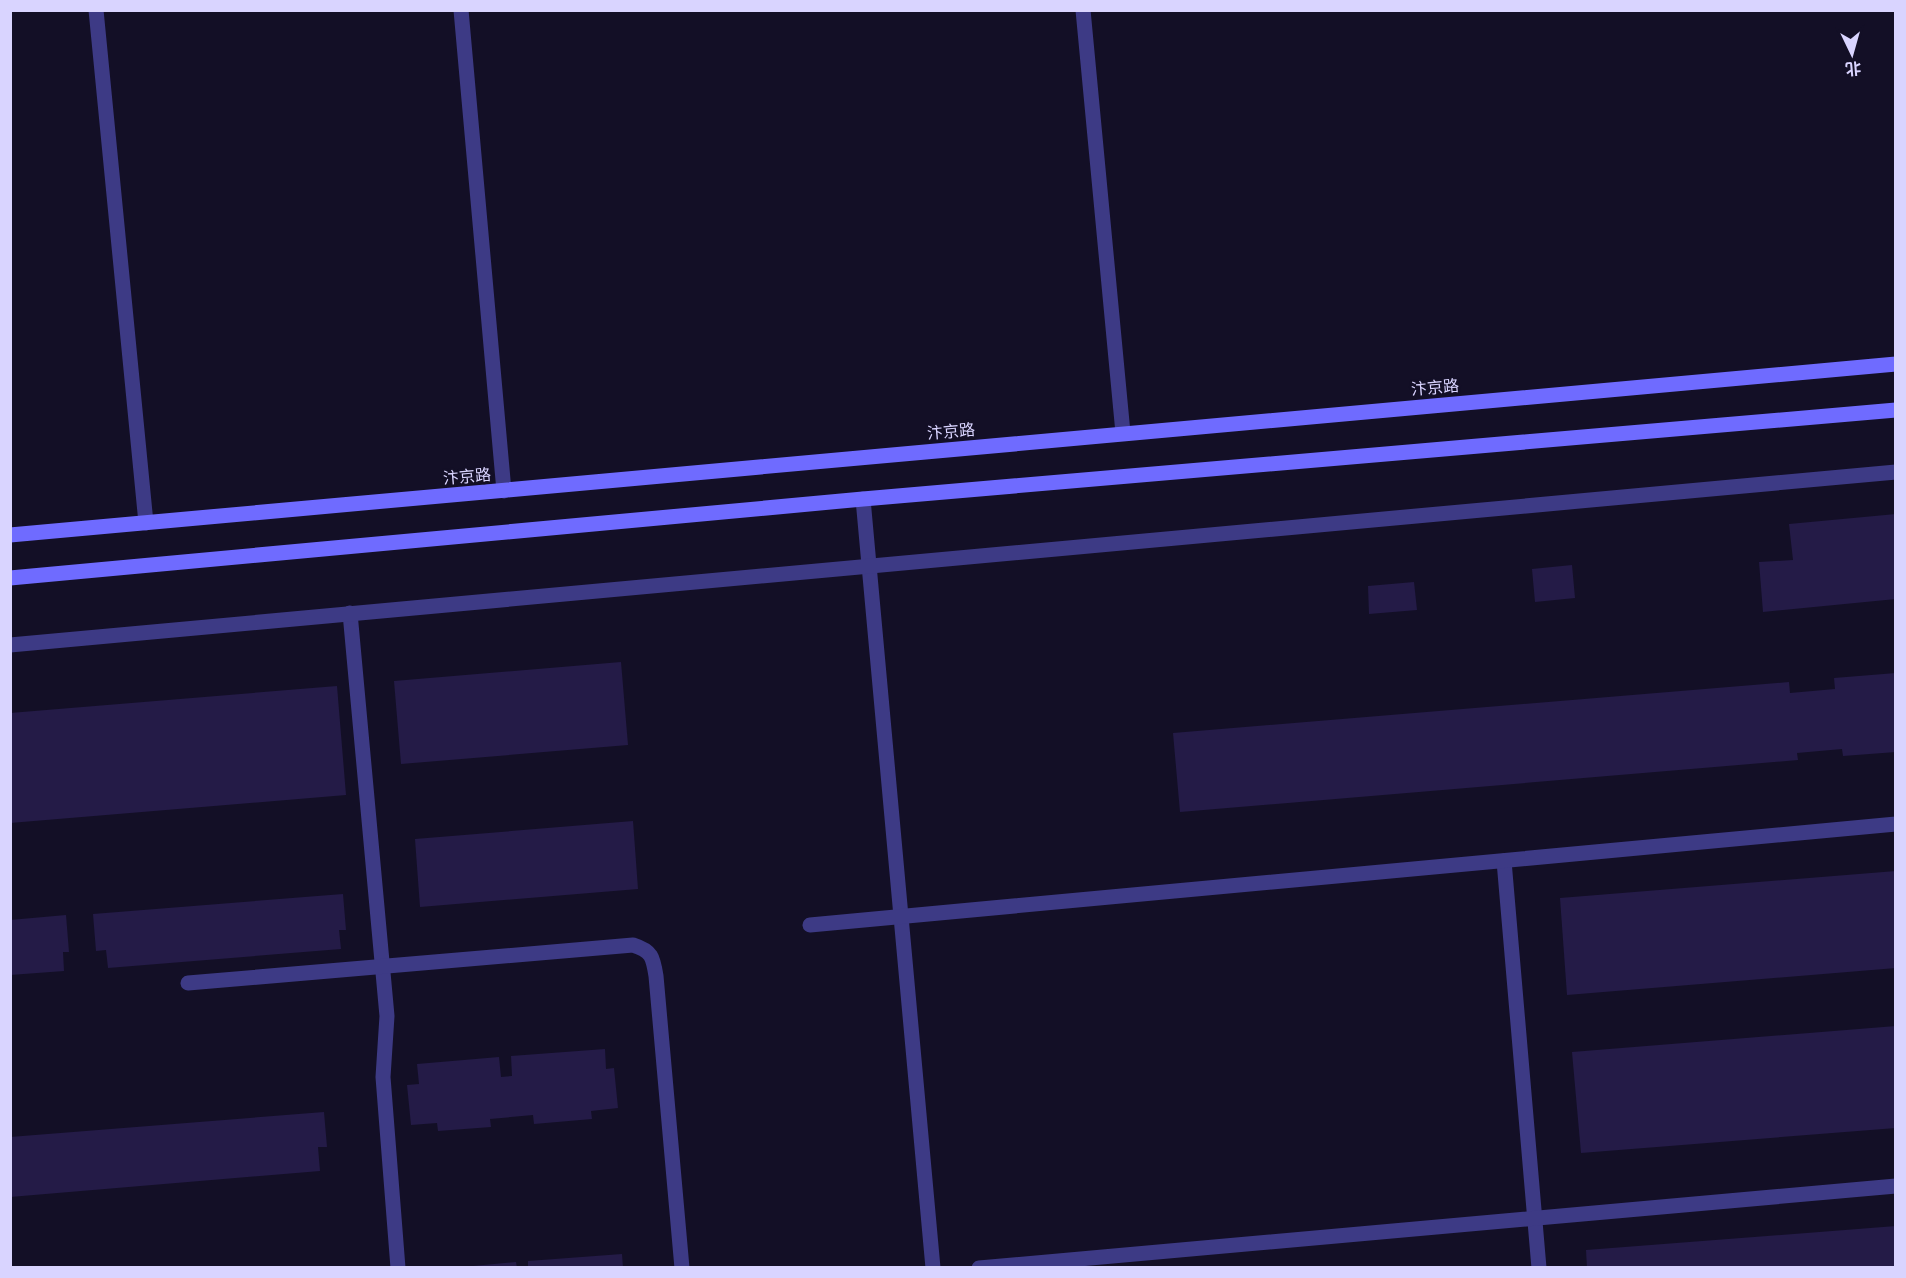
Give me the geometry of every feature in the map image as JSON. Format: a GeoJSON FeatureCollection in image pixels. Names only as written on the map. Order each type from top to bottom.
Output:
{"type":"FeatureCollection","features":[{"type":"Feature","properties":{"kind":"main road","name":"汴京路"},"geometry":{"type":"LineString","coordinates":[[10,535],[1896,364]]}},
{"type":"Feature","properties":{"kind":"main road"},"geometry":{"type":"LineString","coordinates":[[10,578],[863,499],[1896,410]]}},
{"type":"Feature","properties":{"kind":"street"},"geometry":{"type":"LineString","coordinates":[[96,10],[146,523]]}},
{"type":"Feature","properties":{"kind":"street"},"geometry":{"type":"LineString","coordinates":[[461,10],[504,491]]}},
{"type":"Feature","properties":{"kind":"street"},"geometry":{"type":"LineString","coordinates":[[1083,10],[1123,434]]}},
{"type":"Feature","properties":{"kind":"street"},"geometry":{"type":"LineString","coordinates":[[10,645],[1896,472]]}},
{"type":"Feature","properties":{"kind":"street"},"geometry":{"type":"LineString","coordinates":[[863,499],[933,1268]]}},
{"type":"Feature","properties":{"kind":"street"},"geometry":{"type":"LineString","coordinates":[[350,613],[387,1016],[383,1077],[398,1268]]}},
{"type":"Feature","properties":{"kind":"street"},"geometry":{"type":"LineString","coordinates":[[810,925],[1896,824]]}},
{"type":"Feature","properties":{"kind":"street"},"geometry":{"type":"LineString","coordinates":[[1504,861],[1539,1268]]}},
{"type":"Feature","properties":{"kind":"street"},"geometry":{"type":"LineString","coordinates":[[188,983],[633,945],[646,949],[653,958],[656,976],[682,1268]]}},
{"type":"Feature","properties":{"kind":"street"},"geometry":{"type":"LineString","coordinates":[[979,1268],[1896,1186]]}},
{"type":"Feature","properties":{"kind":"building"},"geometry":{"type":"Polygon","coordinates":[[[1896,514],[1896,599],[1763,612],[1759,562],[1793,560],[1789,524],[1896,514]]]}},
{"type":"Feature","properties":{"kind":"building"},"geometry":{"type":"Polygon","coordinates":[[[1572,565],[1575,598],[1535,602],[1532,569],[1572,565]]]}},
{"type":"Feature","properties":{"kind":"building"},"geometry":{"type":"Polygon","coordinates":[[[1414,582],[1417,610],[1369,614],[1368,586],[1414,582]]]}},
{"type":"Feature","properties":{"kind":"building"},"geometry":{"type":"Polygon","coordinates":[[[621,662],[628,745],[401,764],[394,681],[621,662]]]}},
{"type":"Feature","properties":{"kind":"building"},"geometry":{"type":"Polygon","coordinates":[[[1896,673],[1896,752],[1843,756],[1842,749],[1797,753],[1798,760],[1180,812],[1173,733],[1789,682],[1790,693],[1835,689],[1834,678],[1896,673]]]}},
{"type":"Feature","properties":{"kind":"building"},"geometry":{"type":"Polygon","coordinates":[[[337,686],[346,795],[10,823],[10,713],[337,686]]]}},
{"type":"Feature","properties":{"kind":"building"},"geometry":{"type":"Polygon","coordinates":[[[633,821],[638,889],[420,907],[415,839],[633,821]]]}},
{"type":"Feature","properties":{"kind":"building"},"geometry":{"type":"Polygon","coordinates":[[[1896,871],[1896,968],[1567,995],[1560,898],[1896,871]]]}},
{"type":"Feature","properties":{"kind":"building"},"geometry":{"type":"Polygon","coordinates":[[[343,894],[346,930],[339,930],[341,949],[108,968],[106,950],[96,951],[93,914],[343,894]]]}},
{"type":"Feature","properties":{"kind":"building"},"geometry":{"type":"Polygon","coordinates":[[[66,915],[69,952],[63,952],[64,971],[10,975],[10,920],[66,915]]]}},
{"type":"Feature","properties":{"kind":"building"},"geometry":{"type":"Polygon","coordinates":[[[1896,1026],[1896,1128],[1581,1153],[1572,1052],[1896,1026]]]}},
{"type":"Feature","properties":{"kind":"building"},"geometry":{"type":"Polygon","coordinates":[[[605,1049],[606,1069],[614,1068],[618,1108],[591,1111],[592,1119],[534,1124],[533,1115],[490,1119],[491,1127],[438,1131],[437,1123],[411,1125],[407,1085],[419,1084],[417,1064],[499,1057],[501,1077],[512,1076],[511,1056],[605,1049]]]}},
{"type":"Feature","properties":{"kind":"building"},"geometry":{"type":"Polygon","coordinates":[[[324,1112],[327,1147],[318,1147],[320,1171],[10,1197],[10,1137],[324,1112]]]}},
{"type":"Feature","properties":{"kind":"building"},"geometry":{"type":"Polygon","coordinates":[[[1896,1226],[1896,1268],[1587,1268],[1586,1250],[1896,1226]]]}},
{"type":"Feature","properties":{"kind":"building"},"geometry":{"type":"Polygon","coordinates":[[[622,1254],[623,1268],[528,1268],[528,1261],[622,1254]]]}},
{"type":"Feature","properties":{"kind":"building"},"geometry":{"type":"Polygon","coordinates":[[[516,1262],[517,1268],[473,1268],[473,1266],[516,1262]]]}}]}
